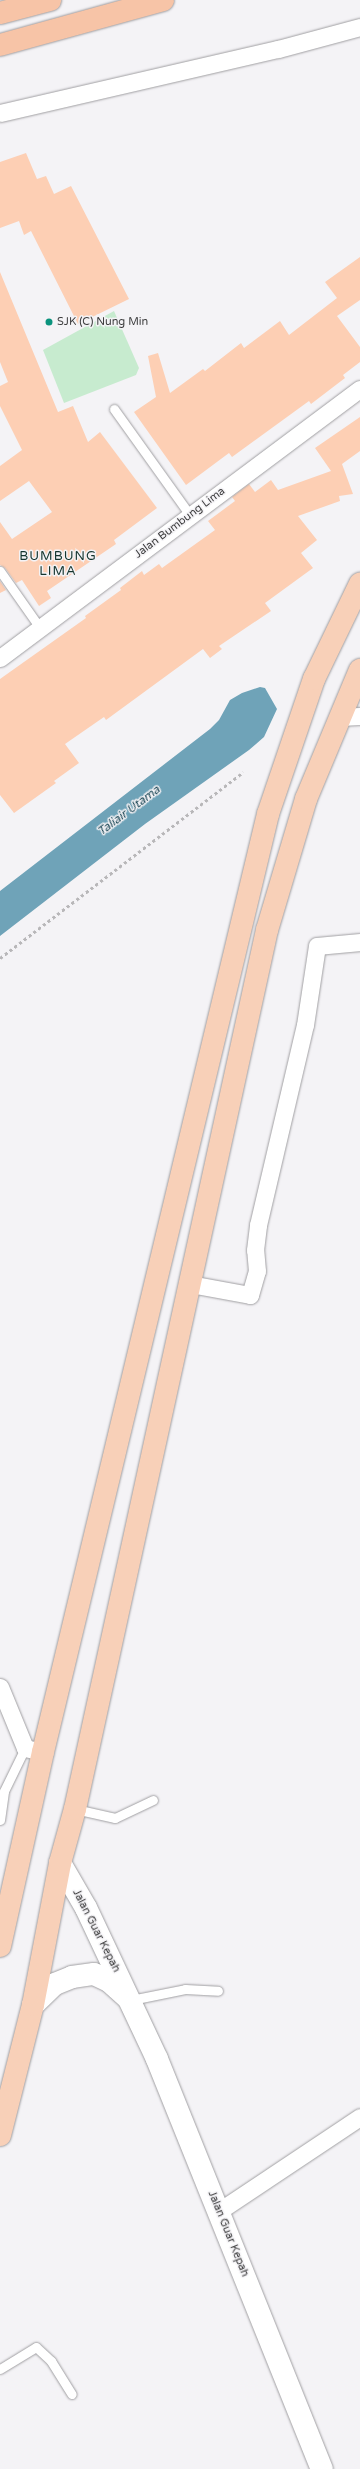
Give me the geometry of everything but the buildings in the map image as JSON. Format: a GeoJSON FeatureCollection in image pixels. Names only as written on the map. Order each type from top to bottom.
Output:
{"type":"FeatureCollection","features":[{"type":"Feature","properties":{"kind":"highway"},"geometry":{"type":"LineString","coordinates":[[0,13],[50,0]]}},
{"type":"Feature","properties":{"kind":"highway"},"geometry":{"type":"LineString","coordinates":[[0,45],[163,0]]}},
{"type":"Feature","properties":{"kind":"highway"},"geometry":{"type":"LineString","coordinates":[[0,1946],[34,1750],[268,814],[299,720],[323,659],[360,584]]}},
{"type":"Feature","properties":{"kind":"highway"},"geometry":{"type":"LineString","coordinates":[[0,2135],[33,2005],[60,1863],[75,1809],[198,1285],[267,930],[306,798],[349,712],[360,670]]}},
{"type":"Feature","properties":{"kind":"main road","name":"Jalan Guar Kepah"},"geometry":{"type":"LineString","coordinates":[[60,1863],[86,1908],[131,2000],[219,2211],[322,2469]]}},
{"type":"Feature","properties":{"kind":"main road","name":"Jalan Guar Kepah"},"geometry":{"type":"LineString","coordinates":[[33,2005],[55,1984],[72,1977],[94,1974],[109,1981],[131,2000]]}},
{"type":"Feature","properties":{"kind":"street"},"geometry":{"type":"LineString","coordinates":[[0,113],[278,50],[360,27]]}},
{"type":"Feature","properties":{"kind":"street","name":"Jalan Bumbung Lima"},"geometry":{"type":"LineString","coordinates":[[0,658],[360,389]]}},
{"type":"Feature","properties":{"kind":"street"},"geometry":{"type":"LineString","coordinates":[[198,1285],[250,1295],[255,1284],[257,1271],[255,1250],[258,1225],[305,1025],[317,946],[360,942]]}},
{"type":"Feature","properties":{"kind":"street"},"geometry":{"type":"LineString","coordinates":[[0,1687],[34,1750]]}},
{"type":"Feature","properties":{"kind":"street"},"geometry":{"type":"LineString","coordinates":[[219,2211],[274,2176],[360,2117]]}},
{"type":"Feature","properties":{"kind":"lane"},"geometry":{"type":"LineString","coordinates":[[114,408],[190,515]]}},
{"type":"Feature","properties":{"kind":"lane"},"geometry":{"type":"LineString","coordinates":[[0,571],[40,628]]}},
{"type":"Feature","properties":{"kind":"lane"},"geometry":{"type":"LineString","coordinates":[[0,1820],[4,1791],[34,1750]]}},
{"type":"Feature","properties":{"kind":"lane"},"geometry":{"type":"LineString","coordinates":[[75,1809],[115,1818],[153,1800]]}},
{"type":"Feature","properties":{"kind":"lane"},"geometry":{"type":"LineString","coordinates":[[131,2000],[185,1989],[218,1990]]}},
{"type":"Feature","properties":{"kind":"lane"},"geometry":{"type":"LineString","coordinates":[[0,2369],[36,2347],[51,2361],[72,2394]]}},
{"type":"Feature","properties":{"kind":"path"},"geometry":{"type":"LineString","coordinates":[[0,958],[243,772]]}},
{"type":"Feature","properties":{"kind":"green space"},"geometry":{"type":"Polygon","coordinates":[[[114,311],[139,368],[136,375],[64,403],[43,350],[114,311]]]}},
{"type":"Feature","properties":{"kind":"water","name":"Taliair Utama"},"geometry":{"type":"Polygon","coordinates":[[[260,687],[265,688],[277,709],[264,737],[249,750],[145,824],[0,936],[0,891],[210,729],[219,720],[230,700],[242,693],[260,687]]]}},
{"type":"Feature","properties":{"kind":"place","name":"SJK (C) Nung Min"},"geometry":{"type":"Point","coordinates":[49,322]}},
{"type":"Feature","properties":{"kind":"district","name":"BUMBUNG LIMA"},"geometry":{"type":"Point","coordinates":[58,564]}}]}
